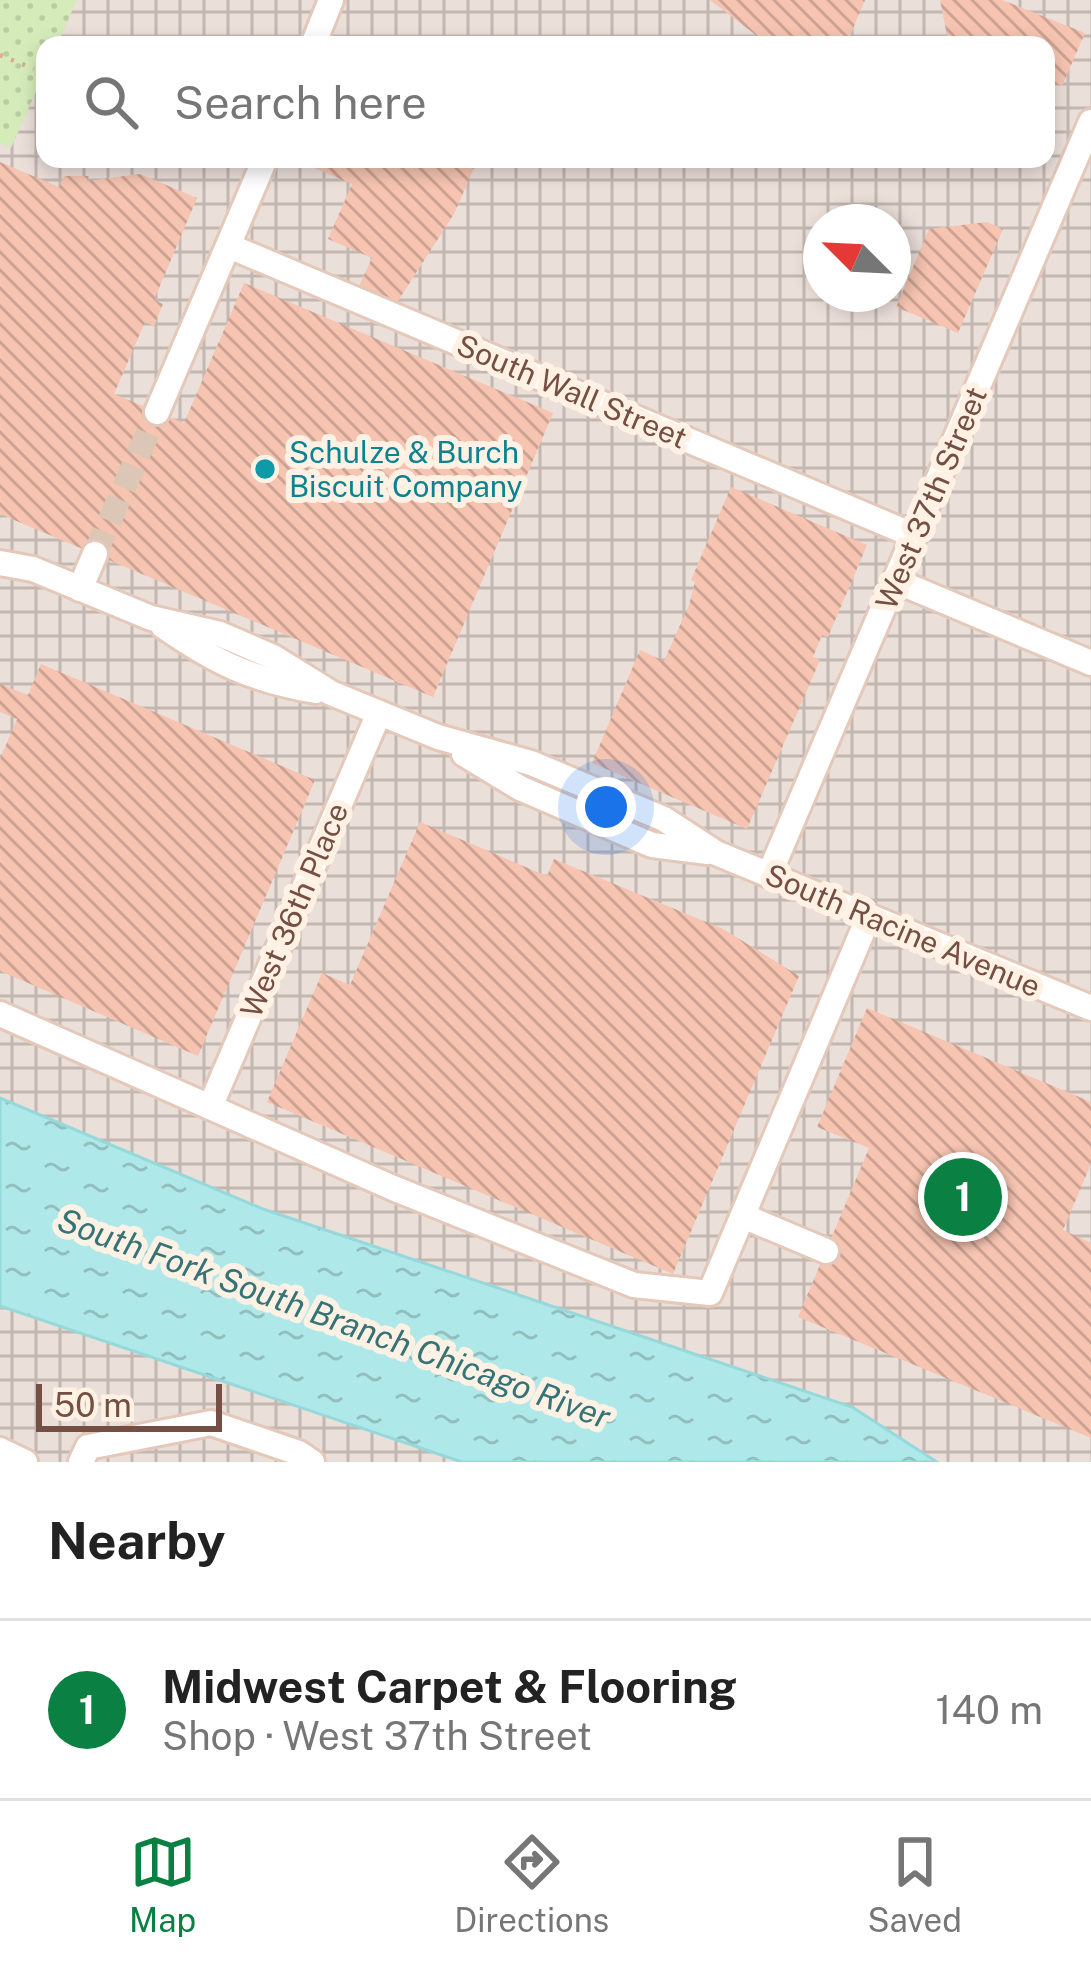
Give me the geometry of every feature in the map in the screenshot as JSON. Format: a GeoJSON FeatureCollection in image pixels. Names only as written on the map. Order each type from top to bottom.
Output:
{"type":"FeatureCollection","features":[{"type":"Feature","properties":{"kind":"street"},"geometry":{"type":"LineString","coordinates":[[317,36],[331,0]]}},
{"type":"Feature","properties":{"kind":"street","name":"West 37th Street"},"geometry":{"type":"LineString","coordinates":[[769,874],[1091,122]]}},
{"type":"Feature","properties":{"kind":"street"},"geometry":{"type":"LineString","coordinates":[[157,412],[261,168]]}},
{"type":"Feature","properties":{"kind":"street","name":"South Wall Street"},"geometry":{"type":"LineString","coordinates":[[229,246],[915,536]]}},
{"type":"Feature","properties":{"kind":"street","name":"South Racine Avenue"},"geometry":{"type":"LineString","coordinates":[[0,546],[33,569],[151,618],[211,660],[262,682],[332,693],[438,737],[520,788],[652,845],[716,853],[1091,1008]]}},
{"type":"Feature","properties":{"kind":"street"},"geometry":{"type":"LineString","coordinates":[[80,589],[95,554]]}},
{"type":"Feature","properties":{"kind":"street","name":"South Racine Avenue"},"geometry":{"type":"LineString","coordinates":[[0,563],[33,569]]}},
{"type":"Feature","properties":{"kind":"street"},"geometry":{"type":"LineString","coordinates":[[896,581],[1091,663]]}},
{"type":"Feature","properties":{"kind":"street","name":"West 36th Place"},"geometry":{"type":"LineString","coordinates":[[210,1107],[379,713]]}},
{"type":"Feature","properties":{"kind":"street"},"geometry":{"type":"LineString","coordinates":[[0,1014],[393,1188],[634,1285],[710,1293],[869,916]]}},
{"type":"Feature","properties":{"kind":"street"},"geometry":{"type":"LineString","coordinates":[[743,1216],[826,1251]]}},
{"type":"Feature","properties":{"kind":"street"},"geometry":{"type":"LineString","coordinates":[[81,1462],[88,1447],[211,1423],[299,1453],[312,1462]]}},
{"type":"Feature","properties":{"kind":"street"},"geometry":{"type":"LineString","coordinates":[[0,1450],[25,1462]]}},
{"type":"Feature","properties":{"kind":"path"},"geometry":{"type":"LineString","coordinates":[[0,55],[34,70]]}},
{"type":"Feature","properties":{"kind":"shaded area"},"geometry":{"type":"Polygon","coordinates":[[[0,0],[1091,0],[1091,1462],[937,1462],[852,1407],[263,1209],[0,1098],[0,0]]]}},
{"type":"Feature","properties":{"kind":"shaded area"},"geometry":{"type":"Polygon","coordinates":[[[0,1306],[462,1462],[0,1462],[0,1306]]]}},
{"type":"Feature","properties":{"kind":"green space"},"geometry":{"type":"Polygon","coordinates":[[[0,0],[77,0],[61,36],[36,36],[36,91],[11,148],[0,143],[0,0]]]}},
{"type":"Feature","properties":{"kind":"water","name":"South Fork South Branch Chicago River"},"geometry":{"type":"Polygon","coordinates":[[[0,1098],[263,1209],[852,1407],[937,1462],[462,1462],[0,1306],[0,1098]]]}},
{"type":"Feature","properties":{"kind":"building"},"geometry":{"type":"Polygon","coordinates":[[[710,0],[865,0],[850,36],[757,36],[710,0]]]}},
{"type":"Feature","properties":{"kind":"building"},"geometry":{"type":"Polygon","coordinates":[[[940,0],[1002,0],[1085,33],[1062,86],[1055,84],[1055,36],[947,36],[940,0]]]}},
{"type":"Feature","properties":{"kind":"building","name":"Schulze & Burch Biscuit Company"},"geometry":{"type":"Polygon","coordinates":[[[0,162],[59,187],[64,176],[89,176],[87,181],[140,174],[197,198],[154,300],[163,304],[154,326],[145,322],[114,394],[184,423],[244,283],[553,413],[433,697],[0,514],[0,162]]]}},
{"type":"Feature","properties":{"kind":"building"},"geometry":{"type":"Polygon","coordinates":[[[314,168],[474,168],[454,214],[396,304],[358,288],[372,258],[328,239],[352,184],[314,168]]]}},
{"type":"Feature","properties":{"kind":"building"},"geometry":{"type":"Polygon","coordinates":[[[987,222],[1003,229],[958,333],[908,312],[911,272],[929,229],[987,222]]]}},
{"type":"Feature","properties":{"kind":"building"},"geometry":{"type":"Polygon","coordinates":[[[731,487],[867,545],[828,637],[822,635],[813,657],[820,660],[747,829],[592,763],[640,650],[664,661],[689,605],[695,582],[691,580],[731,487]]]}},
{"type":"Feature","properties":{"kind":"building"},"geometry":{"type":"Polygon","coordinates":[[[41,664],[315,780],[198,1056],[0,971],[0,759],[17,719],[0,712],[0,684],[28,695],[41,664]]]}},
{"type":"Feature","properties":{"kind":"building"},"geometry":{"type":"Polygon","coordinates":[[[420,822],[547,876],[554,859],[723,929],[799,976],[673,1274],[267,1102],[322,973],[350,985],[420,822]]]}},
{"type":"Feature","properties":{"kind":"building"},"geometry":{"type":"Polygon","coordinates":[[[867,1008],[1091,1102],[1091,1164],[1063,1230],[1091,1243],[1091,1438],[798,1317],[869,1148],[817,1127],[867,1008]]]}},
{"type":"Feature","properties":{"kind":"tunnel"},"geometry":{"type":"LineString","coordinates":[[95,554],[157,412]]}},
{"type":"Feature","properties":{"kind":"place","name":"Schulze & Burch Biscuit Company"},"geometry":{"type":"Point","coordinates":[265,469]}},
{"type":"Feature","properties":{"kind":"place","name":"Midwest Carpet & Flooring"},"geometry":{"type":"Point","coordinates":[963,1197]}}]}
